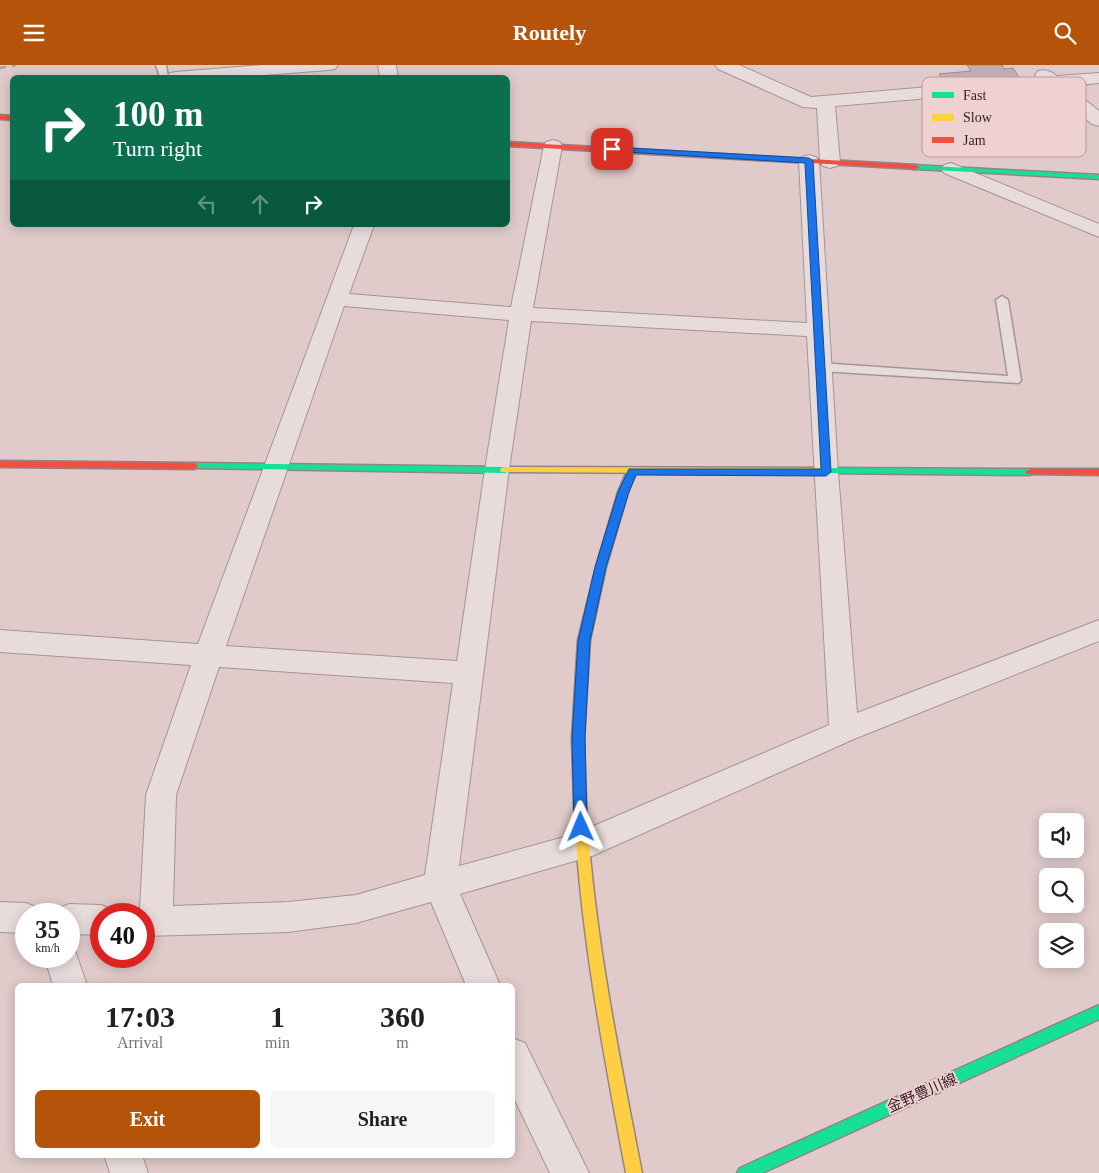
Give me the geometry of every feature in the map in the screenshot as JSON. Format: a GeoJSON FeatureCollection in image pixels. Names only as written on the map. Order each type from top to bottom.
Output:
{"type":"FeatureCollection","features":[{"type":"Feature","properties":{"kind":"street"},"geometry":{"type":"LineString","coordinates":[[202,75],[329,65]]}},
{"type":"Feature","properties":{"kind":"street"},"geometry":{"type":"LineString","coordinates":[[724,65],[809,103],[922,94]]}},
{"type":"Feature","properties":{"kind":"street"},"geometry":{"type":"LineString","coordinates":[[1031,65],[1046,77]]}},
{"type":"Feature","properties":{"kind":"street"},"geometry":{"type":"LineString","coordinates":[[1086,79],[1099,78]]}},
{"type":"Feature","properties":{"kind":"street"},"geometry":{"type":"LineString","coordinates":[[826,102],[819,161],[818,330],[844,731]]}},
{"type":"Feature","properties":{"kind":"street"},"geometry":{"type":"LineString","coordinates":[[1086,109],[1099,120]]}},
{"type":"Feature","properties":{"kind":"street"},"geometry":{"type":"LineString","coordinates":[[510,144],[1099,177]]}},
{"type":"Feature","properties":{"kind":"street"},"geometry":{"type":"LineString","coordinates":[[482,983],[440,886],[497,469],[521,314],[553,146]]}},
{"type":"Feature","properties":{"kind":"street"},"geometry":{"type":"LineString","coordinates":[[951,169],[1099,231]]}},
{"type":"Feature","properties":{"kind":"street"},"geometry":{"type":"LineString","coordinates":[[152,903],[161,795],[208,656],[363,227]]}},
{"type":"Feature","properties":{"kind":"street"},"geometry":{"type":"LineString","coordinates":[[336,299],[521,314],[818,330]]}},
{"type":"Feature","properties":{"kind":"street"},"geometry":{"type":"LineString","coordinates":[[0,463],[632,471],[1099,472]]}},
{"type":"Feature","properties":{"kind":"street"},"geometry":{"type":"LineString","coordinates":[[632,471],[623,492],[601,567],[584,641],[578,737],[581,845],[600,991],[634,1173]]}},
{"type":"Feature","properties":{"kind":"street"},"geometry":{"type":"LineString","coordinates":[[155,922],[288,917],[347,910],[440,886],[581,845],[844,731],[1099,630]]}},
{"type":"Feature","properties":{"kind":"street"},"geometry":{"type":"LineString","coordinates":[[0,641],[469,673]]}},
{"type":"Feature","properties":{"kind":"street"},"geometry":{"type":"LineString","coordinates":[[0,917],[15,918]]}},
{"type":"Feature","properties":{"kind":"street"},"geometry":{"type":"LineString","coordinates":[[65,968],[69,983]]}},
{"type":"Feature","properties":{"kind":"street","name":"金野豊川線"},"geometry":{"type":"LineString","coordinates":[[745,1173],[1099,1013]]}},
{"type":"Feature","properties":{"kind":"street"},"geometry":{"type":"LineString","coordinates":[[515,1061],[570,1173]]}},
{"type":"Feature","properties":{"kind":"street"},"geometry":{"type":"LineString","coordinates":[[124,1158],[129,1173]]}},
{"type":"Feature","properties":{"kind":"lane"},"geometry":{"type":"LineString","coordinates":[[820,367],[1015,380],[1002,300]]}},
{"type":"Feature","properties":{"kind":"building"},"geometry":{"type":"Polygon","coordinates":[[[967,65],[1002,65],[1004,69],[1013,68],[1019,77],[941,77],[939,74],[971,71],[967,65]]]}},
{"type":"Feature","properties":{"kind":"railway"},"geometry":{"type":"LineString","coordinates":[[0,68],[16,65]]}},
{"type":"Feature","properties":{"kind":"traffic: fast"},"geometry":{"type":"LineString","coordinates":[[916,167],[1099,177]]}},
{"type":"Feature","properties":{"kind":"traffic: fast"},"geometry":{"type":"LineString","coordinates":[[194,466],[505,470]]}},
{"type":"Feature","properties":{"kind":"traffic: fast"},"geometry":{"type":"LineString","coordinates":[[580,802],[578,738],[584,640],[601,567],[623,492],[632,471]]}},
{"type":"Feature","properties":{"kind":"traffic: fast"},"geometry":{"type":"LineString","coordinates":[[825,471],[1030,472]]}},
{"type":"Feature","properties":{"kind":"traffic: fast"},"geometry":{"type":"LineString","coordinates":[[745,1173],[1099,1012]]}},
{"type":"Feature","properties":{"kind":"traffic: slow"},"geometry":{"type":"LineString","coordinates":[[505,470],[825,471]]}},
{"type":"Feature","properties":{"kind":"traffic: slow"},"geometry":{"type":"LineString","coordinates":[[580,802],[586,896],[592,942],[634,1173]]}},
{"type":"Feature","properties":{"kind":"traffic: jam"},"geometry":{"type":"LineString","coordinates":[[0,117],[10,118]]}},
{"type":"Feature","properties":{"kind":"traffic: jam"},"geometry":{"type":"LineString","coordinates":[[510,144],[916,167]]}},
{"type":"Feature","properties":{"kind":"traffic: jam"},"geometry":{"type":"LineString","coordinates":[[0,464],[194,466]]}},
{"type":"Feature","properties":{"kind":"traffic: jam"},"geometry":{"type":"LineString","coordinates":[[1030,472],[1099,472]]}},
{"type":"Feature","properties":{"kind":"route"},"geometry":{"type":"LineString","coordinates":[[581,827],[578,737],[584,641],[601,567],[623,492],[632,471],[826,472],[809,161],[612,149]]}}]}
